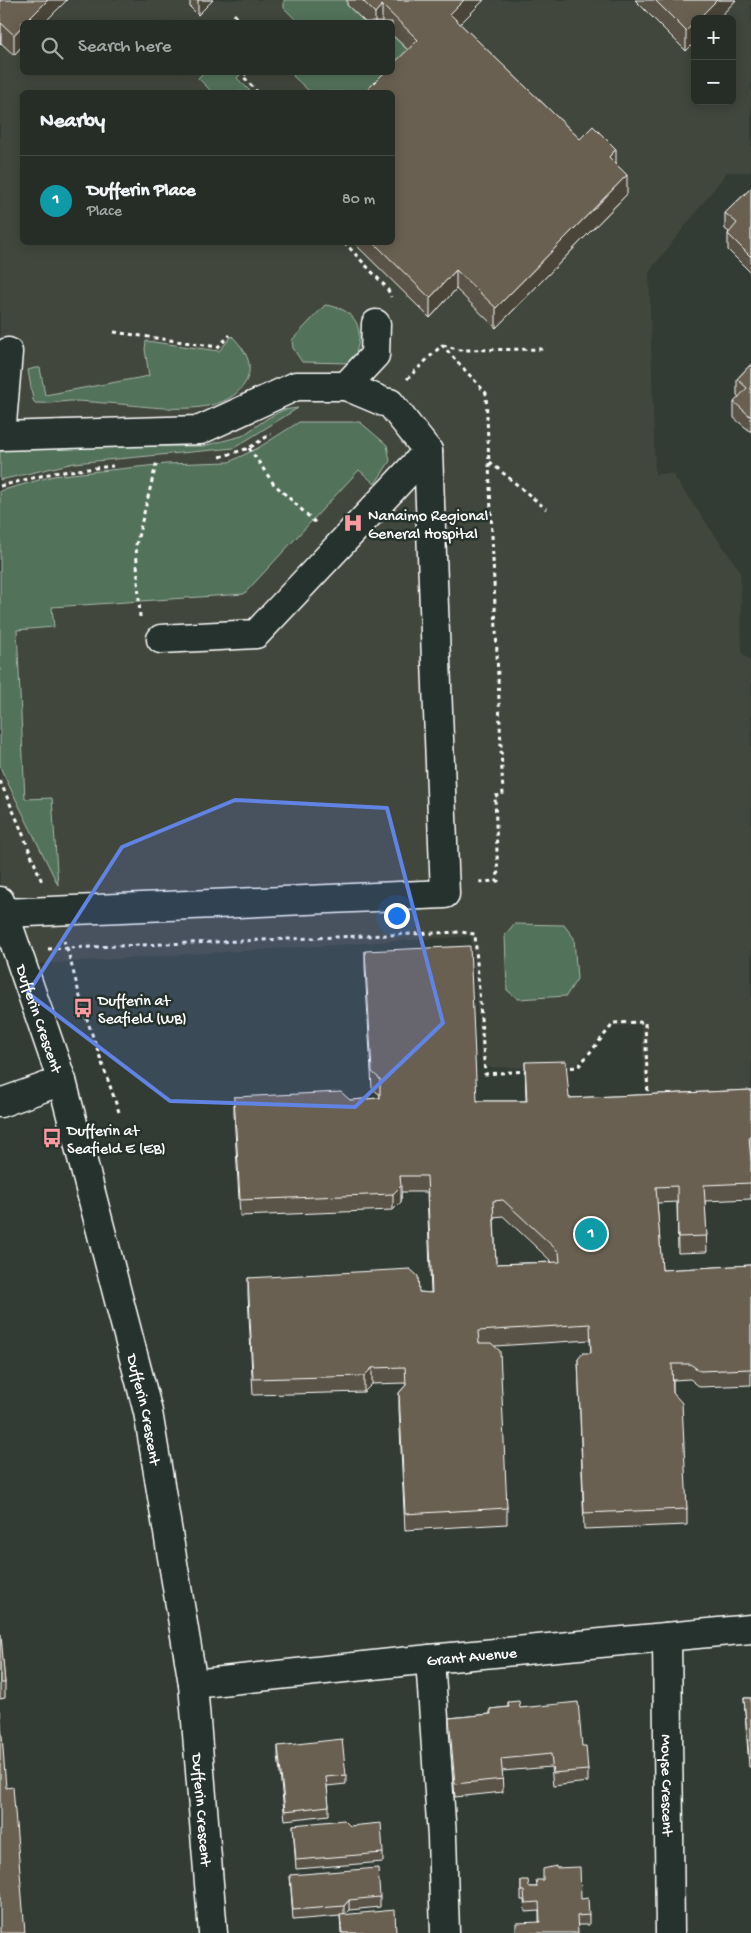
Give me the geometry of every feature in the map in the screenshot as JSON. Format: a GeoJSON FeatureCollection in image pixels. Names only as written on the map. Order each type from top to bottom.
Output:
{"type":"FeatureCollection","features":[{"type":"Feature","properties":{"kind":"street"},"geometry":{"type":"LineString","coordinates":[[346,386],[375,355],[376,324]]}},
{"type":"Feature","properties":{"kind":"street"},"geometry":{"type":"LineString","coordinates":[[2,907],[53,911],[445,894],[428,451],[390,403],[346,386],[296,386],[200,430],[1,436],[8,352]]}},
{"type":"Feature","properties":{"kind":"street"},"geometry":{"type":"LineString","coordinates":[[161,639],[256,634],[428,451]]}},
{"type":"Feature","properties":{"kind":"street","name":"Dufferin Crescent"},"geometry":{"type":"LineString","coordinates":[[2,907],[62,1081],[148,1412],[193,1684],[213,1933]]}},
{"type":"Feature","properties":{"kind":"street"},"geometry":{"type":"LineString","coordinates":[[0,1103],[62,1081]]}},
{"type":"Feature","properties":{"kind":"street","name":"Grant Avenue"},"geometry":{"type":"LineString","coordinates":[[193,1684],[430,1659],[751,1629]]}},
{"type":"Feature","properties":{"kind":"street","name":"Moyse Crescent"},"geometry":{"type":"LineString","coordinates":[[667,1637],[670,1933]]}},
{"type":"Feature","properties":{"kind":"street"},"geometry":{"type":"LineString","coordinates":[[430,1659],[442,1837],[444,1933]]}},
{"type":"Feature","properties":{"kind":"path"},"geometry":{"type":"LineString","coordinates":[[234,14],[239,20]]}},
{"type":"Feature","properties":{"kind":"path"},"geometry":{"type":"LineString","coordinates":[[244,75],[255,90]]}},
{"type":"Feature","properties":{"kind":"path"},"geometry":{"type":"LineString","coordinates":[[114,332],[218,347],[230,335]]}},
{"type":"Feature","properties":{"kind":"path"},"geometry":{"type":"LineString","coordinates":[[442,345],[460,350],[546,349]]}},
{"type":"Feature","properties":{"kind":"path"},"geometry":{"type":"LineString","coordinates":[[404,382],[442,345]]}},
{"type":"Feature","properties":{"kind":"path"},"geometry":{"type":"LineString","coordinates":[[442,345],[486,392],[503,795],[495,796],[498,881],[476,882]]}},
{"type":"Feature","properties":{"kind":"path"},"geometry":{"type":"LineString","coordinates":[[214,457],[249,448],[279,429]]}},
{"type":"Feature","properties":{"kind":"path"},"geometry":{"type":"LineString","coordinates":[[249,448],[273,482],[340,544]]}},
{"type":"Feature","properties":{"kind":"path"},"geometry":{"type":"LineString","coordinates":[[141,621],[136,545],[156,461],[166,460]]}},
{"type":"Feature","properties":{"kind":"path"},"geometry":{"type":"LineString","coordinates":[[489,462],[546,509]]}},
{"type":"Feature","properties":{"kind":"path"},"geometry":{"type":"LineString","coordinates":[[0,486],[53,473],[118,465]]}},
{"type":"Feature","properties":{"kind":"path"},"geometry":{"type":"LineString","coordinates":[[0,781],[67,948],[83,1008],[119,1112]]}},
{"type":"Feature","properties":{"kind":"path"},"geometry":{"type":"LineString","coordinates":[[67,948],[460,932],[475,934],[485,1074],[531,1070]]}},
{"type":"Feature","properties":{"kind":"path"},"geometry":{"type":"LineString","coordinates":[[559,1068],[578,1067],[614,1023],[645,1022],[648,1100],[657,1100]]}},
{"type":"Feature","properties":{"kind":"highlighted area"},"geometry":{"type":"Polygon","coordinates":[[[235,800],[387,808],[443,1023],[355,1107],[170,1101],[28,993],[122,847],[235,800]]]}},
{"type":"Feature","properties":{"kind":"shaded area","name":"Nanaimo Regional General Hospital"},"geometry":{"type":"Polygon","coordinates":[[[0,0],[751,0],[751,172],[727,172],[649,272],[655,474],[672,474],[740,571],[742,653],[751,662],[751,1099],[646,1104],[641,1024],[612,1026],[573,1068],[482,1067],[471,936],[22,965],[0,901],[0,0]]]}},
{"type":"Feature","properties":{"kind":"green space"},"geometry":{"type":"Polygon","coordinates":[[[284,0],[352,0],[347,5],[363,20],[296,20],[284,8],[284,0]]]}},
{"type":"Feature","properties":{"kind":"green space"},"geometry":{"type":"Polygon","coordinates":[[[395,37],[418,60],[387,90],[308,90],[293,76],[395,75],[395,37]]]}},
{"type":"Feature","properties":{"kind":"green space"},"geometry":{"type":"Polygon","coordinates":[[[201,75],[240,75],[237,78],[249,90],[210,90],[198,78],[201,75]]]}},
{"type":"Feature","properties":{"kind":"green space"},"geometry":{"type":"Polygon","coordinates":[[[325,305],[337,307],[346,312],[353,317],[357,325],[359,342],[351,363],[302,362],[293,348],[292,340],[325,305]]]}},
{"type":"Feature","properties":{"kind":"green space"},"geometry":{"type":"Polygon","coordinates":[[[232,336],[241,346],[247,357],[249,363],[248,376],[245,383],[233,395],[218,403],[200,407],[160,408],[78,401],[35,403],[33,400],[28,370],[40,368],[45,395],[149,376],[145,349],[146,341],[219,351],[232,336]]]}},
{"type":"Feature","properties":{"kind":"green space"},"geometry":{"type":"Polygon","coordinates":[[[298,408],[234,448],[74,463],[0,480],[0,452],[25,445],[96,441],[158,446],[203,446],[242,436],[283,410],[298,408]]]}},
{"type":"Feature","properties":{"kind":"green space"},"geometry":{"type":"Polygon","coordinates":[[[299,422],[360,422],[387,445],[390,461],[375,484],[359,470],[244,594],[52,607],[54,627],[17,630],[25,799],[52,798],[58,885],[0,767],[0,491],[53,476],[166,464],[229,462],[258,448],[299,422]]]}},
{"type":"Feature","properties":{"kind":"green space"},"geometry":{"type":"Polygon","coordinates":[[[514,924],[564,925],[574,938],[577,979],[566,996],[518,999],[507,990],[505,935],[514,924]]]}},
{"type":"Feature","properties":{"kind":"building"},"geometry":{"type":"Polygon","coordinates":[[[0,0],[48,0],[28,20],[20,20],[20,28],[14,35],[0,24],[0,0]]]}},
{"type":"Feature","properties":{"kind":"building"},"geometry":{"type":"Polygon","coordinates":[[[362,0],[464,0],[450,14],[580,139],[593,126],[616,149],[609,157],[627,175],[496,308],[456,270],[430,298],[376,245],[395,245],[395,90],[367,90],[382,75],[395,75],[395,62],[418,40],[382,5],[375,13],[362,0]]]}},
{"type":"Feature","properties":{"kind":"building"},"geometry":{"type":"Polygon","coordinates":[[[655,0],[717,0],[702,15],[691,15],[691,26],[686,31],[655,0]]]}},
{"type":"Feature","properties":{"kind":"building"},"geometry":{"type":"Polygon","coordinates":[[[751,188],[751,257],[728,234],[737,223],[725,213],[751,188]]]}},
{"type":"Feature","properties":{"kind":"building"},"geometry":{"type":"Polygon","coordinates":[[[751,364],[751,417],[734,402],[747,388],[737,379],[751,364]]]}},
{"type":"Feature","properties":{"kind":"building"},"geometry":{"type":"Polygon","coordinates":[[[470,946],[477,1101],[527,1101],[525,1062],[566,1061],[569,1098],[751,1090],[751,1136],[749,1136],[751,1183],[704,1185],[707,1236],[678,1237],[677,1186],[656,1187],[662,1270],[751,1265],[751,1369],[700,1371],[690,1364],[672,1364],[673,1393],[682,1403],[687,1509],[584,1513],[578,1359],[583,1353],[591,1353],[590,1324],[478,1331],[479,1343],[491,1343],[500,1351],[507,1508],[405,1514],[399,1393],[406,1385],[405,1367],[372,1368],[364,1376],[253,1379],[248,1278],[410,1269],[418,1276],[419,1292],[432,1293],[427,1176],[400,1176],[401,1186],[393,1194],[240,1200],[234,1097],[341,1092],[350,1100],[380,1098],[380,1079],[372,1072],[365,951],[470,946]],[[503,1200],[493,1201],[496,1264],[560,1262],[559,1252],[503,1200]]]}},
{"type":"Feature","properties":{"kind":"building"},"geometry":{"type":"Polygon","coordinates":[[[1,1634],[5,1683],[0,1683],[1,1634]]]}},
{"type":"Feature","properties":{"kind":"building"},"geometry":{"type":"Polygon","coordinates":[[[744,1698],[751,1698],[751,1758],[749,1758],[744,1698]]]}},
{"type":"Feature","properties":{"kind":"building"},"geometry":{"type":"Polygon","coordinates":[[[519,1701],[520,1708],[578,1702],[582,1746],[586,1746],[588,1770],[553,1773],[551,1754],[501,1759],[503,1779],[455,1784],[449,1718],[491,1714],[490,1709],[509,1707],[508,1702],[519,1701]]]}},
{"type":"Feature","properties":{"kind":"building"},"geometry":{"type":"Polygon","coordinates":[[[0,1710],[6,1788],[13,1787],[25,1933],[0,1933],[0,1710]]]}},
{"type":"Feature","properties":{"kind":"building"},"geometry":{"type":"Polygon","coordinates":[[[342,1739],[346,1775],[326,1777],[329,1806],[285,1811],[278,1746],[342,1739]]]}},
{"type":"Feature","properties":{"kind":"building"},"geometry":{"type":"Polygon","coordinates":[[[344,1820],[350,1826],[381,1823],[383,1853],[296,1860],[293,1825],[344,1820]]]}},
{"type":"Feature","properties":{"kind":"building"},"geometry":{"type":"Polygon","coordinates":[[[556,1866],[556,1868],[580,1867],[581,1899],[588,1898],[589,1915],[577,1916],[578,1933],[516,1933],[516,1923],[540,1922],[539,1902],[525,1903],[524,1891],[521,1891],[521,1880],[528,1880],[529,1887],[537,1887],[536,1880],[543,1880],[543,1869],[556,1866]]]}},
{"type":"Feature","properties":{"kind":"building"},"geometry":{"type":"Polygon","coordinates":[[[378,1868],[380,1897],[349,1900],[344,1906],[293,1910],[290,1875],[378,1868]]]}},
{"type":"Feature","properties":{"kind":"building"},"geometry":{"type":"Polygon","coordinates":[[[395,1910],[396,1933],[342,1933],[340,1915],[395,1910]]]}},
{"type":"Feature","properties":{"kind":"place","name":"Nanaimo Regional General Hospital"},"geometry":{"type":"Point","coordinates":[353,523]}},
{"type":"Feature","properties":{"kind":"place","name":"Dufferin at Seafield (WB)"},"geometry":{"type":"Point","coordinates":[83,1008]}},
{"type":"Feature","properties":{"kind":"place","name":"Dufferin at Seafield E (EB)"},"geometry":{"type":"Point","coordinates":[52,1138]}},
{"type":"Feature","properties":{"kind":"place","name":"Dufferin Place"},"geometry":{"type":"Point","coordinates":[591,1234]}}]}
